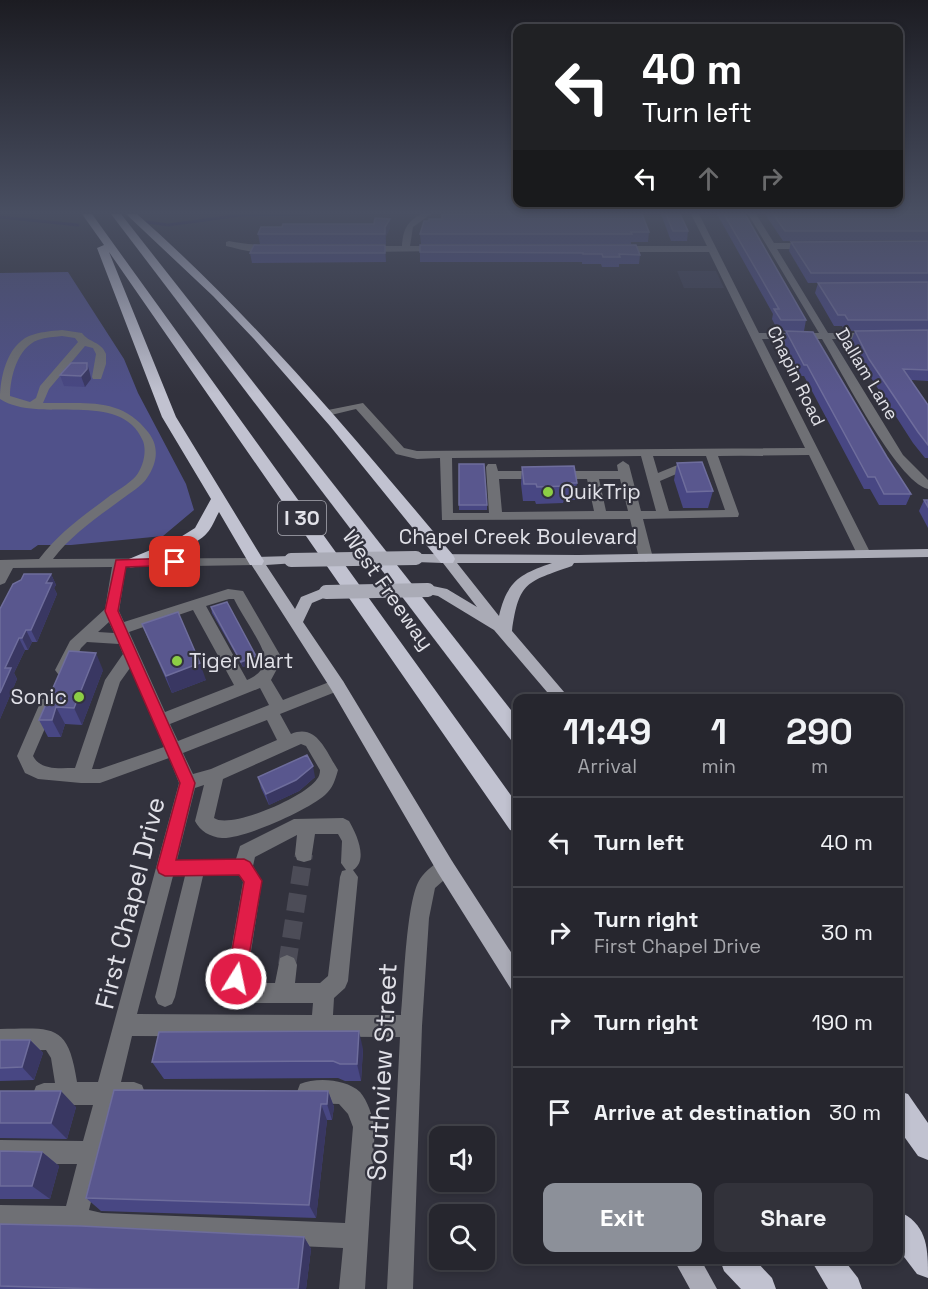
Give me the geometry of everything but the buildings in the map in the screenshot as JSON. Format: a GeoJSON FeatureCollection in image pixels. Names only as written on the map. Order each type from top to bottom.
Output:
{"type":"FeatureCollection","features":[{"type":"Feature","properties":{"kind":"highway"},"geometry":{"type":"LineString","coordinates":[[113,274],[170,417],[256,561]]}},
{"type":"Feature","properties":{"kind":"highway","name":"West Freeway"},"geometry":{"type":"LineString","coordinates":[[130,274],[513,816]]}},
{"type":"Feature","properties":{"kind":"highway","name":"West Freeway"},"geometry":{"type":"LineString","coordinates":[[163,274],[513,728]]}},
{"type":"Feature","properties":{"kind":"highway"},"geometry":{"type":"LineString","coordinates":[[198,274],[286,364],[447,559]]}},
{"type":"Feature","properties":{"kind":"highway"},"geometry":{"type":"LineString","coordinates":[[128,563],[185,542],[201,531],[211,517],[219,498]]}},
{"type":"Feature","properties":{"kind":"highway"},"geometry":{"type":"LineString","coordinates":[[903,1111],[928,1146]]}},
{"type":"Feature","properties":{"kind":"highway"},"geometry":{"type":"LineString","coordinates":[[903,1231],[928,1263]]}},
{"type":"Feature","properties":{"kind":"highway"},"geometry":{"type":"LineString","coordinates":[[739,1264],[761,1289]]}},
{"type":"Feature","properties":{"kind":"highway"},"geometry":{"type":"LineString","coordinates":[[829,1264],[847,1289]]}},
{"type":"Feature","properties":{"kind":"main road","name":"Chapel Creek Boulevard"},"geometry":{"type":"LineString","coordinates":[[256,561],[416,558],[578,559],[928,553]]}},
{"type":"Feature","properties":{"kind":"main road"},"geometry":{"type":"LineString","coordinates":[[447,559],[504,632],[558,694]]}},
{"type":"Feature","properties":{"kind":"main road"},"geometry":{"type":"LineString","coordinates":[[504,632],[507,605],[514,587],[531,575],[578,559]]}},
{"type":"Feature","properties":{"kind":"main road"},"geometry":{"type":"LineString","coordinates":[[256,561],[337,685],[445,867],[513,974]]}},
{"type":"Feature","properties":{"kind":"main road"},"geometry":{"type":"LineString","coordinates":[[296,622],[306,600],[326,592],[428,590],[442,592],[504,632]]}},
{"type":"Feature","properties":{"kind":"main road"},"geometry":{"type":"LineString","coordinates":[[903,1099],[928,1128]]}},
{"type":"Feature","properties":{"kind":"main road"},"geometry":{"type":"LineString","coordinates":[[689,1264],[704,1289]]}},
{"type":"Feature","properties":{"kind":"street","name":"Chapin Road"},"geometry":{"type":"LineString","coordinates":[[726,274],[864,554]]}},
{"type":"Feature","properties":{"kind":"street","name":"Dallam Lane"},"geometry":{"type":"LineString","coordinates":[[791,274],[801,288],[824,336],[898,457],[926,484]]}},
{"type":"Feature","properties":{"kind":"street"},"geometry":{"type":"LineString","coordinates":[[42,564],[61,539],[141,478],[151,457],[149,441],[137,425],[123,413],[103,408],[32,406],[4,398],[4,388],[23,344],[32,338],[62,333],[78,335],[83,342],[94,343],[100,348],[102,360],[97,377]]}},
{"type":"Feature","properties":{"kind":"street"},"geometry":{"type":"LineString","coordinates":[[757,336],[882,336]]}},
{"type":"Feature","properties":{"kind":"street"},"geometry":{"type":"LineString","coordinates":[[32,406],[41,399],[44,388],[83,342]]}},
{"type":"Feature","properties":{"kind":"street"},"geometry":{"type":"LineString","coordinates":[[327,413],[359,405],[400,451],[417,455],[813,451]]}},
{"type":"Feature","properties":{"kind":"street"},"geometry":{"type":"LineString","coordinates":[[447,455],[447,517],[733,514],[711,452]]}},
{"type":"Feature","properties":{"kind":"street"},"geometry":{"type":"LineString","coordinates":[[621,453],[646,558]]}},
{"type":"Feature","properties":{"kind":"street"},"geometry":{"type":"LineString","coordinates":[[646,453],[664,516]]}},
{"type":"Feature","properties":{"kind":"street"},"geometry":{"type":"LineString","coordinates":[[491,455],[496,517]]}},
{"type":"Feature","properties":{"kind":"street"},"geometry":{"type":"LineString","coordinates":[[654,479],[680,468],[720,476]]}},
{"type":"Feature","properties":{"kind":"street"},"geometry":{"type":"LineString","coordinates":[[493,476],[626,474]]}},
{"type":"Feature","properties":{"kind":"street"},"geometry":{"type":"LineString","coordinates":[[592,475],[601,516]]}},
{"type":"Feature","properties":{"kind":"street","name":"Chapel Creek Boulevard"},"geometry":{"type":"LineString","coordinates":[[4,563],[256,561]]}},
{"type":"Feature","properties":{"kind":"street"},"geometry":{"type":"LineString","coordinates":[[0,580],[4,563]]}},
{"type":"Feature","properties":{"kind":"street"},"geometry":{"type":"LineString","coordinates":[[128,563],[112,611],[69,655],[25,756],[31,768],[44,774],[100,776],[173,750],[337,685]]}},
{"type":"Feature","properties":{"kind":"street"},"geometry":{"type":"LineString","coordinates":[[85,637],[125,641],[197,604],[228,594],[238,594],[272,655],[264,680],[160,721]]}},
{"type":"Feature","properties":{"kind":"street"},"geometry":{"type":"LineString","coordinates":[[197,604],[243,688]]}},
{"type":"Feature","properties":{"kind":"street","name":"First Chapel Drive"},"geometry":{"type":"LineString","coordinates":[[112,611],[188,783],[124,1025],[411,1026]]}},
{"type":"Feature","properties":{"kind":"street"},"geometry":{"type":"LineString","coordinates":[[81,776],[125,641]]}},
{"type":"Feature","properties":{"kind":"street"},"geometry":{"type":"LineString","coordinates":[[264,680],[286,743]]}},
{"type":"Feature","properties":{"kind":"street"},"geometry":{"type":"LineString","coordinates":[[188,783],[215,775],[301,737],[312,741],[329,770],[326,783],[313,796],[243,826],[225,830],[212,828],[204,821],[215,775]]}},
{"type":"Feature","properties":{"kind":"street"},"geometry":{"type":"LineString","coordinates":[[304,854],[307,826]]}},
{"type":"Feature","properties":{"kind":"street"},"geometry":{"type":"LineString","coordinates":[[307,826],[343,826],[351,840],[338,981],[324,993],[245,993],[236,979],[253,881],[244,867],[246,852],[294,827],[307,826]]}},
{"type":"Feature","properties":{"kind":"street"},"geometry":{"type":"LineString","coordinates":[[165,868],[244,867]]}},
{"type":"Feature","properties":{"kind":"street","name":"Southview Street"},"geometry":{"type":"LineString","coordinates":[[400,1289],[411,1026],[419,918],[428,884],[445,867]]}},
{"type":"Feature","properties":{"kind":"street"},"geometry":{"type":"LineString","coordinates":[[165,997],[196,868]]}},
{"type":"Feature","properties":{"kind":"street"},"geometry":{"type":"LineString","coordinates":[[284,993],[287,964]]}},
{"type":"Feature","properties":{"kind":"street"},"geometry":{"type":"LineString","coordinates":[[322,1026],[324,993]]}},
{"type":"Feature","properties":{"kind":"street"},"geometry":{"type":"LineString","coordinates":[[75,1218],[124,1025]]}},
{"type":"Feature","properties":{"kind":"street"},"geometry":{"type":"LineString","coordinates":[[0,1040],[49,1040],[57,1043],[62,1051],[68,1094]]}},
{"type":"Feature","properties":{"kind":"street"},"geometry":{"type":"LineString","coordinates":[[292,1092],[338,1091],[351,1098],[360,1111],[364,1127],[351,1289]]}},
{"type":"Feature","properties":{"kind":"street"},"geometry":{"type":"LineString","coordinates":[[22,1094],[154,1093]]}},
{"type":"Feature","properties":{"kind":"street"},"geometry":{"type":"LineString","coordinates":[[0,1152],[92,1153]]}},
{"type":"Feature","properties":{"kind":"street"},"geometry":{"type":"LineString","coordinates":[[0,1217],[75,1218],[102,1225],[357,1236]]}},
{"type":"Feature","properties":{"kind":"shaded area"},"geometry":{"type":"Polygon","coordinates":[[[0,274],[69,274],[124,359],[138,393],[186,484],[194,510],[163,536],[71,545],[38,545],[31,550],[0,550],[0,274]]]}},
{"type":"Feature","properties":{"kind":"shaded area"},"geometry":{"type":"Polygon","coordinates":[[[678,274],[717,274],[724,288],[684,288],[678,274]]]}},
{"type":"Feature","properties":{"kind":"tunnel"},"geometry":{"type":"LineString","coordinates":[[287,965],[304,854]]}},
{"type":"Feature","properties":{"kind":"place","name":"QuikTrip"},"geometry":{"type":"Point","coordinates":[548,492]}},
{"type":"Feature","properties":{"kind":"place","name":"Tiger Mart"},"geometry":{"type":"Point","coordinates":[177,661]}},
{"type":"Feature","properties":{"kind":"place","name":"Sonic"},"geometry":{"type":"Point","coordinates":[79,697]}},
{"type":"Feature","properties":{"kind":"route"},"geometry":{"type":"LineString","coordinates":[[175,562],[120,563],[112,611],[188,783],[165,868],[244,867],[253,881],[236,979]]}}]}
